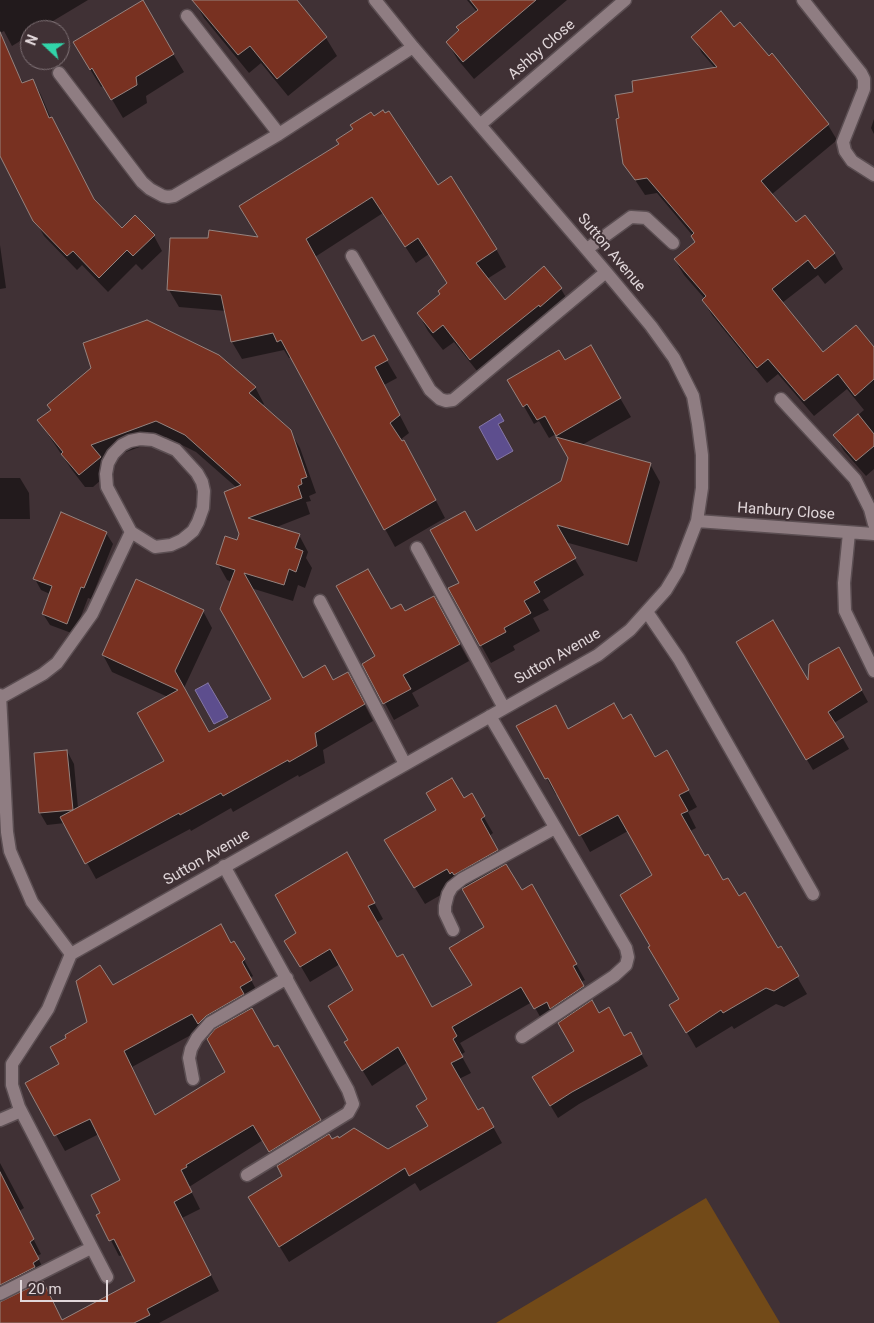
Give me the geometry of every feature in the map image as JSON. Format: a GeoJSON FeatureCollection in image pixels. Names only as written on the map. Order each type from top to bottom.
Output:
{"type":"FeatureCollection","features":[{"type":"Feature","properties":{"kind":"street","name":"Sutton Avenue"},"geometry":{"type":"LineString","coordinates":[[71,954],[598,655],[618,641],[666,590],[678,570],[696,521],[702,488],[702,455],[692,396],[674,358],[651,326],[587,249],[375,0]]}},
{"type":"Feature","properties":{"kind":"street","name":"Ashby Close"},"geometry":{"type":"LineString","coordinates":[[481,124],[626,0]]}},
{"type":"Feature","properties":{"kind":"street"},"geometry":{"type":"LineString","coordinates":[[805,0],[864,79],[864,89],[843,142],[845,150],[852,160],[874,175]]}},
{"type":"Feature","properties":{"kind":"street"},"geometry":{"type":"LineString","coordinates":[[187,16],[279,134]]}},
{"type":"Feature","properties":{"kind":"street"},"geometry":{"type":"LineString","coordinates":[[59,73],[142,182],[163,196],[174,196],[279,134],[414,47]]}},
{"type":"Feature","properties":{"kind":"street"},"geometry":{"type":"LineString","coordinates":[[587,249],[632,217],[646,218],[674,243]]}},
{"type":"Feature","properties":{"kind":"street"},"geometry":{"type":"LineString","coordinates":[[352,256],[430,390],[440,399],[446,401],[453,400],[606,272]]}},
{"type":"Feature","properties":{"kind":"street"},"geometry":{"type":"LineString","coordinates":[[781,399],[855,479],[870,509],[874,524]]}},
{"type":"Feature","properties":{"kind":"street"},"geometry":{"type":"LineString","coordinates":[[140,439],[153,440],[176,450],[197,473],[204,491],[203,508],[193,531],[182,540],[171,545],[155,547],[131,532],[107,487],[107,468],[113,454],[122,445],[140,439]]}},
{"type":"Feature","properties":{"kind":"street","name":"Hanbury Close"},"geometry":{"type":"LineString","coordinates":[[696,521],[874,534]]}},
{"type":"Feature","properties":{"kind":"street"},"geometry":{"type":"LineString","coordinates":[[107,1277],[14,1096],[12,1064],[48,1010],[71,954],[32,902],[10,850],[7,832],[0,697],[43,674],[57,663],[92,614],[131,532]]}},
{"type":"Feature","properties":{"kind":"street"},"geometry":{"type":"LineString","coordinates":[[849,533],[844,583],[845,611],[874,671]]}},
{"type":"Feature","properties":{"kind":"street"},"geometry":{"type":"LineString","coordinates":[[417,548],[504,708]]}},
{"type":"Feature","properties":{"kind":"street"},"geometry":{"type":"LineString","coordinates":[[320,601],[405,764]]}},
{"type":"Feature","properties":{"kind":"street"},"geometry":{"type":"LineString","coordinates":[[647,612],[679,659],[813,894]]}},
{"type":"Feature","properties":{"kind":"street"},"geometry":{"type":"LineString","coordinates":[[490,716],[626,948],[628,961],[614,976],[522,1037]]}},
{"type":"Feature","properties":{"kind":"street"},"geometry":{"type":"LineString","coordinates":[[453,930],[445,914],[448,894],[452,887],[555,828]]}},
{"type":"Feature","properties":{"kind":"street"},"geometry":{"type":"LineString","coordinates":[[224,866],[348,1090],[353,1104],[348,1113],[248,1175]]}},
{"type":"Feature","properties":{"kind":"street"},"geometry":{"type":"LineString","coordinates":[[193,1079],[189,1058],[191,1049],[197,1038],[210,1023],[287,978]]}},
{"type":"Feature","properties":{"kind":"street"},"geometry":{"type":"LineString","coordinates":[[0,1120],[21,1111]]}},
{"type":"Feature","properties":{"kind":"street"},"geometry":{"type":"LineString","coordinates":[[0,1294],[92,1248]]}},
{"type":"Feature","properties":{"kind":"shaded area"},"geometry":{"type":"Polygon","coordinates":[[[500,414],[504,421],[498,424],[513,451],[497,460],[479,427],[500,414]]]}},
{"type":"Feature","properties":{"kind":"shaded area"},"geometry":{"type":"Polygon","coordinates":[[[208,683],[228,717],[214,724],[195,690],[208,683]]]}},
{"type":"Feature","properties":{"kind":"shaded area"},"geometry":{"type":"Polygon","coordinates":[[[706,1198],[780,1323],[496,1323],[706,1198]]]}},
{"type":"Feature","properties":{"kind":"building"},"geometry":{"type":"Polygon","coordinates":[[[143,0],[174,54],[136,77],[137,85],[111,100],[92,68],[90,70],[73,42],[143,0]]]}},
{"type":"Feature","properties":{"kind":"building"},"geometry":{"type":"Polygon","coordinates":[[[192,0],[297,0],[327,37],[277,79],[250,46],[238,55],[192,0]]]}},
{"type":"Feature","properties":{"kind":"building"},"geometry":{"type":"Polygon","coordinates":[[[470,0],[536,0],[463,62],[446,42],[459,30],[456,27],[478,10],[470,0]]]}},
{"type":"Feature","properties":{"kind":"building"},"geometry":{"type":"Polygon","coordinates":[[[721,11],[734,27],[740,22],[769,56],[772,53],[829,124],[761,181],[796,222],[805,215],[835,253],[815,269],[808,260],[772,289],[823,352],[856,325],[874,347],[874,379],[855,396],[838,374],[804,401],[768,359],[757,368],[702,300],[706,296],[674,259],[695,242],[691,236],[694,233],[647,178],[635,180],[623,164],[616,119],[619,118],[615,95],[633,92],[632,81],[717,67],[691,37],[721,11]]]}},
{"type":"Feature","properties":{"kind":"building"},"geometry":{"type":"Polygon","coordinates":[[[0,32],[22,83],[33,79],[49,118],[52,117],[94,199],[122,228],[135,215],[155,235],[133,256],[127,250],[99,278],[73,251],[67,256],[33,221],[0,156],[0,32]]]}},
{"type":"Feature","properties":{"kind":"building"},"geometry":{"type":"Polygon","coordinates":[[[383,110],[385,113],[389,111],[438,185],[451,176],[497,249],[476,263],[505,300],[544,266],[562,288],[470,360],[443,325],[433,333],[417,313],[440,294],[438,291],[447,283],[418,238],[405,247],[372,197],[306,239],[362,341],[374,335],[388,360],[375,367],[400,415],[390,423],[402,441],[404,440],[436,500],[384,530],[281,340],[277,342],[273,333],[231,342],[221,295],[167,290],[170,238],[208,238],[209,230],[258,237],[239,206],[339,144],[336,140],[353,129],[350,125],[371,112],[374,116],[383,110]]]}},
{"type":"Feature","properties":{"kind":"building"},"geometry":{"type":"Polygon","coordinates":[[[147,320],[219,355],[256,387],[249,393],[291,430],[307,477],[301,479],[302,484],[298,486],[302,498],[248,518],[300,534],[295,548],[303,551],[296,572],[289,569],[284,585],[244,573],[303,678],[325,665],[333,680],[348,672],[365,704],[315,733],[317,746],[289,762],[288,760],[223,796],[221,793],[180,815],[179,813],[85,864],[60,817],[164,761],[137,713],[178,690],[102,655],[136,579],[204,610],[175,671],[209,732],[271,699],[220,609],[235,570],[216,564],[225,536],[237,540],[239,534],[224,492],[241,485],[185,435],[156,421],[91,445],[101,457],[79,475],[61,454],[63,452],[37,420],[51,410],[47,405],[91,368],[83,343],[147,320]]]}},
{"type":"Feature","properties":{"kind":"building"},"geometry":{"type":"Polygon","coordinates":[[[591,345],[621,398],[556,436],[545,416],[537,420],[527,404],[523,407],[507,380],[559,350],[565,360],[591,345]]]}},
{"type":"Feature","properties":{"kind":"building"},"geometry":{"type":"Polygon","coordinates":[[[858,414],[874,434],[874,446],[856,461],[833,435],[858,414]]]}},
{"type":"Feature","properties":{"kind":"building"},"geometry":{"type":"Polygon","coordinates":[[[556,437],[651,463],[628,545],[557,525],[576,558],[534,582],[540,592],[524,601],[531,613],[504,628],[506,632],[480,646],[448,588],[459,583],[430,530],[465,511],[476,531],[561,481],[568,458],[556,437]]]}},
{"type":"Feature","properties":{"kind":"building"},"geometry":{"type":"Polygon","coordinates":[[[61,512],[107,532],[84,588],[81,587],[67,624],[42,614],[52,586],[33,579],[61,512]]]}},
{"type":"Feature","properties":{"kind":"building"},"geometry":{"type":"Polygon","coordinates":[[[368,569],[391,609],[401,604],[405,611],[434,596],[460,644],[403,675],[411,689],[383,704],[362,664],[375,656],[336,586],[368,569]]]}},
{"type":"Feature","properties":{"kind":"building"},"geometry":{"type":"Polygon","coordinates":[[[773,620],[808,680],[809,664],[839,647],[862,690],[828,712],[844,737],[806,760],[736,642],[773,620]]]}},
{"type":"Feature","properties":{"kind":"building"},"geometry":{"type":"Polygon","coordinates":[[[614,703],[623,719],[631,714],[655,757],[667,750],[689,790],[679,795],[688,811],[681,814],[705,856],[708,854],[723,880],[728,878],[739,896],[745,892],[778,948],[781,946],[799,976],[774,991],[766,988],[723,1013],[721,1010],[686,1033],[669,1005],[679,999],[620,895],[652,875],[618,815],[579,836],[548,778],[545,779],[516,726],[556,705],[568,729],[614,703]]]}},
{"type":"Feature","properties":{"kind":"building"},"geometry":{"type":"Polygon","coordinates":[[[67,750],[73,810],[39,813],[34,753],[67,750]]]}},
{"type":"Feature","properties":{"kind":"building"},"geometry":{"type":"Polygon","coordinates":[[[452,778],[464,798],[472,793],[485,816],[481,819],[498,850],[454,875],[452,872],[450,874],[447,869],[414,888],[384,840],[436,810],[426,793],[452,778]]]}},
{"type":"Feature","properties":{"kind":"building"},"geometry":{"type":"Polygon","coordinates":[[[347,852],[375,903],[368,906],[397,957],[403,954],[432,1007],[472,985],[449,948],[484,927],[462,889],[506,864],[522,890],[532,884],[577,964],[573,966],[584,986],[550,1009],[547,1002],[534,1009],[521,987],[452,1027],[457,1036],[453,1039],[463,1057],[451,1063],[478,1110],[483,1107],[494,1127],[409,1176],[405,1168],[279,1247],[248,1197],[282,1176],[277,1166],[329,1134],[332,1139],[338,1136],[339,1138],[354,1128],[388,1149],[428,1126],[416,1106],[427,1099],[398,1047],[362,1071],[344,1042],[348,1040],[328,1006],[353,990],[330,949],[300,967],[284,941],[296,933],[275,895],[347,852]]]}},
{"type":"Feature","properties":{"kind":"building"},"geometry":{"type":"Polygon","coordinates":[[[221,924],[231,943],[234,941],[245,959],[242,962],[252,980],[240,987],[244,994],[206,1016],[198,1024],[192,1014],[124,1051],[155,1115],[225,1072],[207,1039],[215,1029],[252,1008],[274,1047],[278,1045],[321,1120],[269,1152],[253,1125],[186,1165],[187,1167],[181,1170],[192,1192],[174,1202],[211,1275],[147,1309],[150,1315],[134,1323],[0,1323],[0,1302],[43,1281],[62,1320],[135,1281],[114,1239],[109,1241],[96,1215],[100,1213],[91,1195],[120,1180],[90,1119],[54,1136],[25,1083],[59,1064],[50,1047],[66,1038],[65,1035],[87,1022],[76,981],[100,965],[113,985],[221,924]]]}},
{"type":"Feature","properties":{"kind":"building"},"geometry":{"type":"Polygon","coordinates":[[[592,1000],[599,1013],[609,1007],[624,1036],[631,1032],[642,1054],[550,1106],[532,1077],[574,1051],[558,1023],[592,1000]]]}},
{"type":"Feature","properties":{"kind":"building"},"geometry":{"type":"Polygon","coordinates":[[[0,1172],[34,1239],[30,1242],[39,1259],[33,1263],[35,1267],[0,1285],[0,1172]]]}}]}
